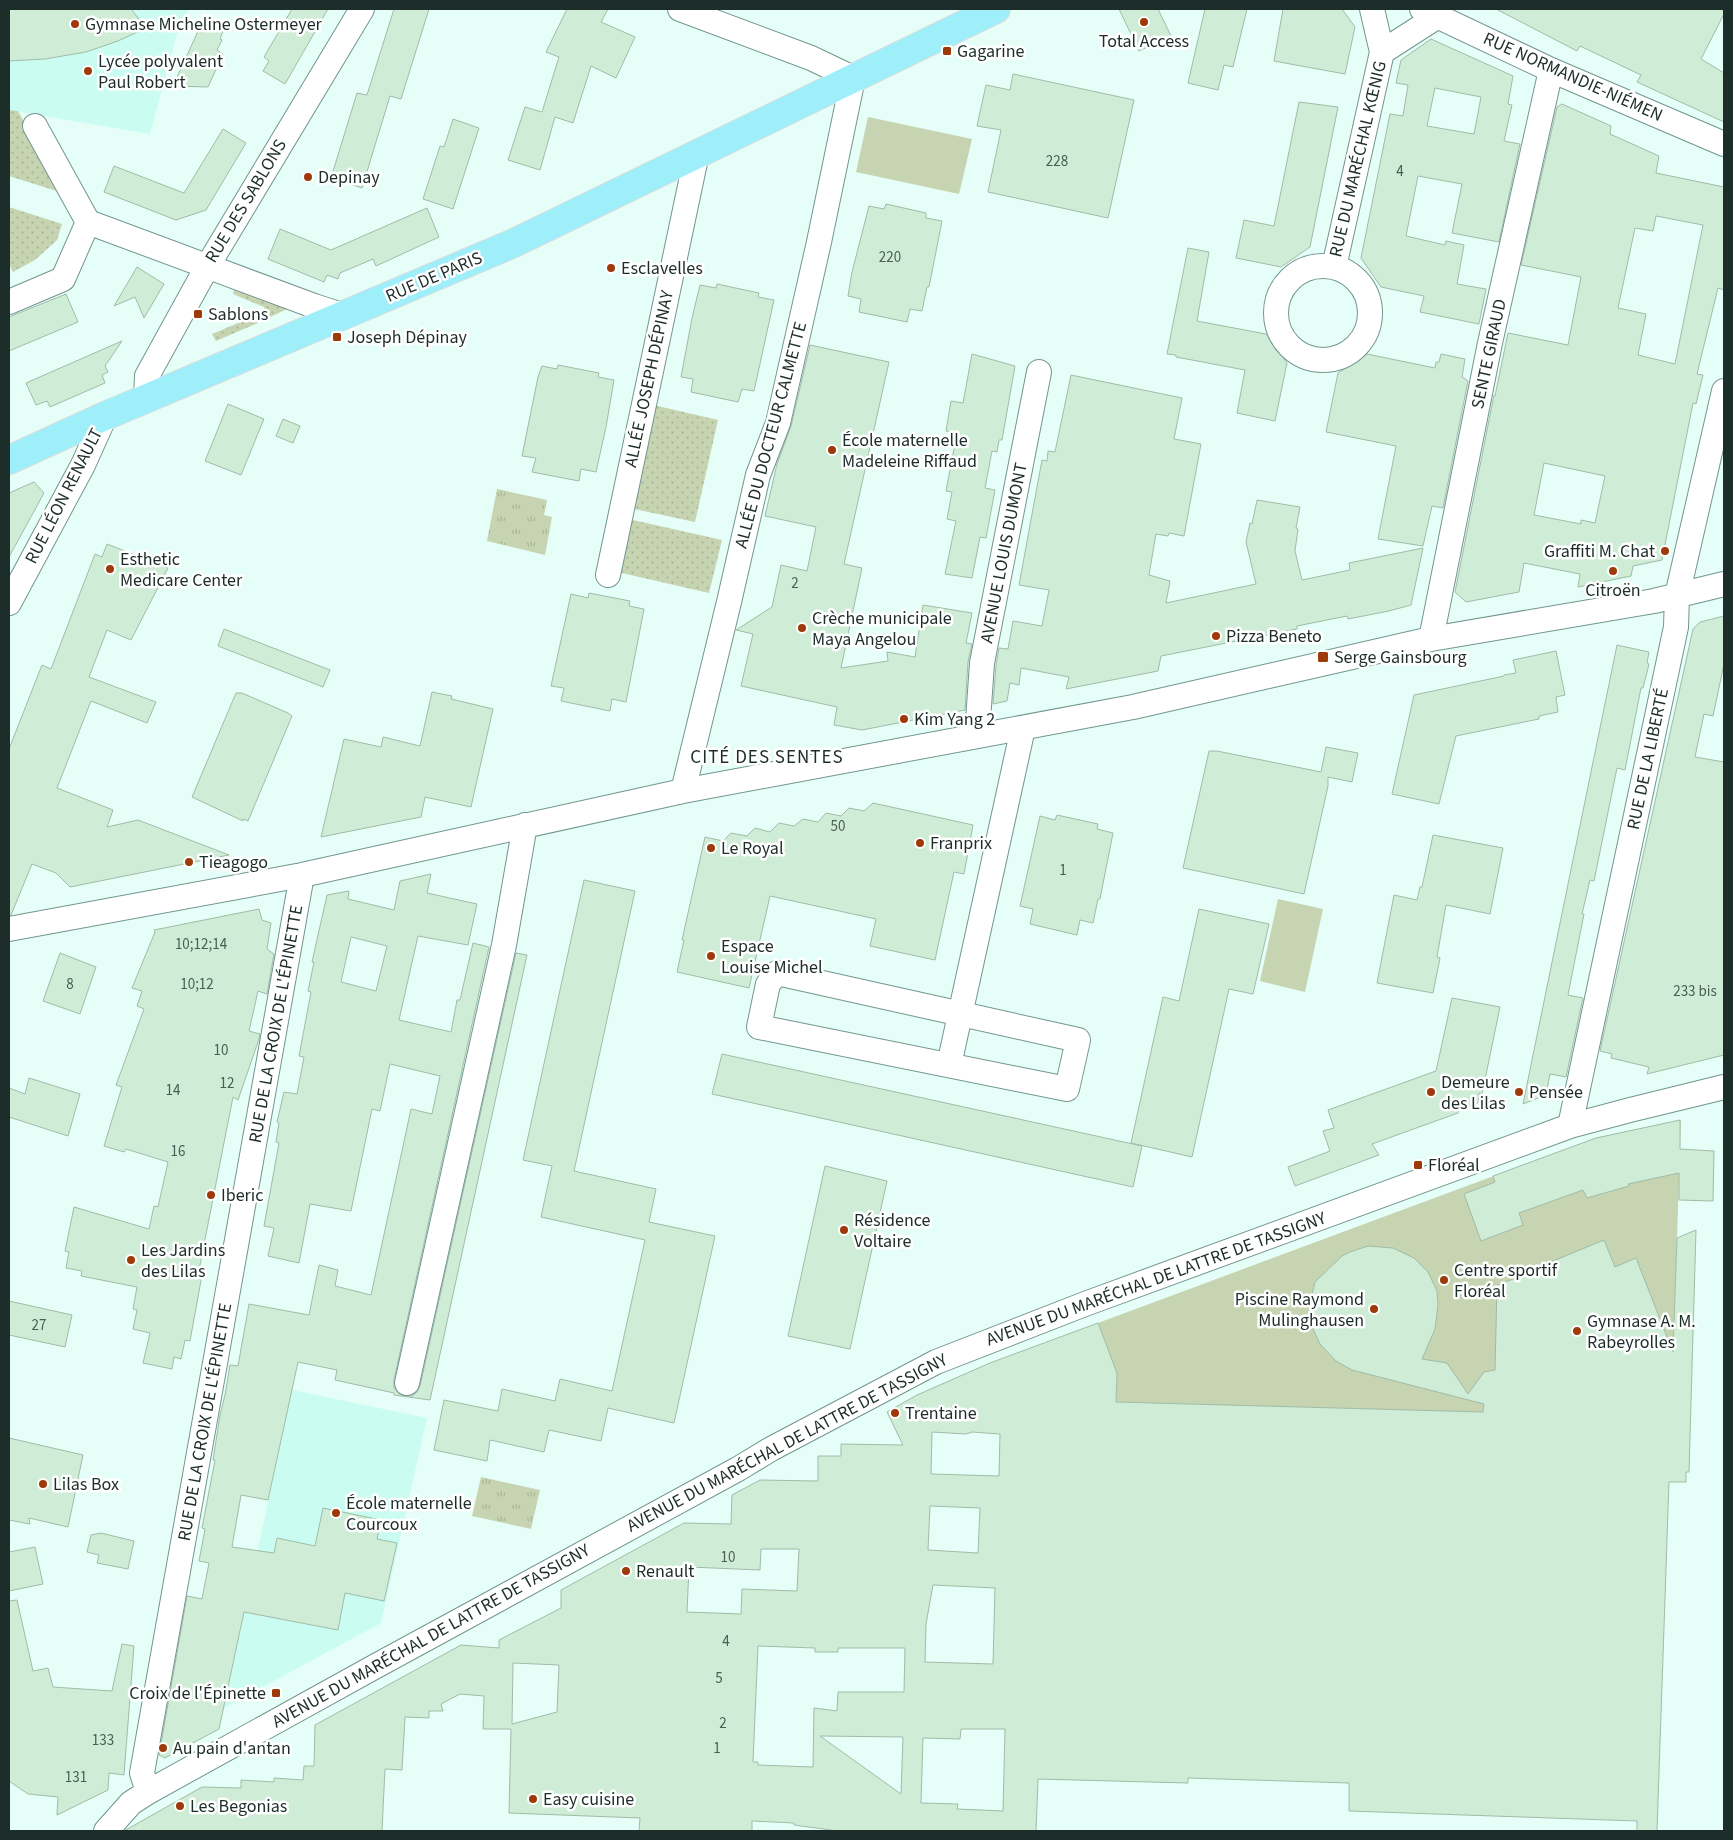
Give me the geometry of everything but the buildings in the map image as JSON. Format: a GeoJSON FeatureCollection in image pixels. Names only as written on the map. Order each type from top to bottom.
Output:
{"type":"FeatureCollection","features":[{"type":"Feature","properties":{"kind":"main road","name":"RUE DE PARIS"},"geometry":{"type":"LineString","coordinates":[[9,460],[105,416],[514,243],[996,9]]}},
{"type":"Feature","properties":{"kind":"street","name":"RUE DES SABLONS"},"geometry":{"type":"LineString","coordinates":[[146,399],[147,376],[207,267],[362,9]]}},
{"type":"Feature","properties":{"kind":"street"},"geometry":{"type":"LineString","coordinates":[[680,9],[811,58],[853,78]]}},
{"type":"Feature","properties":{"kind":"street","name":"RUE DU MARÉCHAL KŒNIG"},"geometry":{"type":"LineString","coordinates":[[1334,267],[1382,52],[1372,9]]}},
{"type":"Feature","properties":{"kind":"street","name":"RUE DU MARÉCHAL KŒNIG"},"geometry":{"type":"LineString","coordinates":[[1382,52],[1430,12]]}},
{"type":"Feature","properties":{"kind":"street","name":"RUE NORMANDIE-NIÉMEN"},"geometry":{"type":"LineString","coordinates":[[1430,12],[1551,70],[1724,144]]}},
{"type":"Feature","properties":{"kind":"street","name":"SENTE GIRAUD"},"geometry":{"type":"LineString","coordinates":[[1431,639],[1490,343],[1551,70]]}},
{"type":"Feature","properties":{"kind":"street","name":"ALLÉE DU DOCTEUR CALMETTE"},"geometry":{"type":"LineString","coordinates":[[683,791],[758,475],[778,423],[819,242],[853,78]]}},
{"type":"Feature","properties":{"kind":"street"},"geometry":{"type":"LineString","coordinates":[[35,126],[88,222],[345,316]]}},
{"type":"Feature","properties":{"kind":"street","name":"ALLÉE JOSEPH DÉPINAY"},"geometry":{"type":"LineString","coordinates":[[608,575],[696,153]]}},
{"type":"Feature","properties":{"kind":"street"},"geometry":{"type":"LineString","coordinates":[[9,302],[63,278],[88,222]]}},
{"type":"Feature","properties":{"kind":"street","name":"AVENUE LOUIS DUMONT"},"geometry":{"type":"LineString","coordinates":[[977,735],[982,664],[1039,372]]}},
{"type":"Feature","properties":{"kind":"street","name":"RUE DE LA LIBERTÉ"},"geometry":{"type":"LineString","coordinates":[[1570,1126],[1676,627],[1677,596],[1724,391]]}},
{"type":"Feature","properties":{"kind":"street","name":"RUE LÉON RENAULT"},"geometry":{"type":"LineString","coordinates":[[9,603],[82,465],[105,416]]}},
{"type":"Feature","properties":{"kind":"street"},"geometry":{"type":"LineString","coordinates":[[9,929],[302,875],[683,791],[1133,707],[1431,639],[1677,596],[1724,584]]}},
{"type":"Feature","properties":{"kind":"street"},"geometry":{"type":"LineString","coordinates":[[949,1065],[1023,728]]}},
{"type":"Feature","properties":{"kind":"street"},"geometry":{"type":"LineString","coordinates":[[407,1383],[504,944],[525,825]]}},
{"type":"Feature","properties":{"kind":"street","name":"RUE DE LA CROIX DE L'ÉPINETTE"},"geometry":{"type":"LineString","coordinates":[[148,1792],[142,1774],[302,875]]}},
{"type":"Feature","properties":{"kind":"street"},"geometry":{"type":"LineString","coordinates":[[777,973],[1078,1040],[1067,1089],[949,1065],[759,1027],[768,984],[777,973]]}},
{"type":"Feature","properties":{"kind":"street","name":"AVENUE DU MARÉCHAL DE LATTRE DE TASSIGNY"},"geometry":{"type":"LineString","coordinates":[[106,1831],[130,1803],[148,1792],[738,1469],[771,1449],[936,1362],[1085,1304],[1570,1126],[1724,1087]]}},
{"type":"Feature","properties":{"kind":"shaded area","name":"Lycée polyvalent Paul Robert"},"geometry":{"type":"Polygon","coordinates":[[[9,9],[189,9],[177,33],[150,134],[9,110],[9,9]]]}},
{"type":"Feature","properties":{"kind":"shaded area","name":"École maternelle Courcoux"},"geometry":{"type":"Polygon","coordinates":[[[292,1390],[427,1418],[381,1623],[224,1708],[292,1390]]]}},
{"type":"Feature","properties":{"kind":"green space"},"geometry":{"type":"Polygon","coordinates":[[[9,110],[18,111],[63,193],[9,176],[9,110]]]}},
{"type":"Feature","properties":{"kind":"green space"},"geometry":{"type":"Polygon","coordinates":[[[868,117],[972,139],[959,194],[856,172],[868,117]]]}},
{"type":"Feature","properties":{"kind":"green space"},"geometry":{"type":"Polygon","coordinates":[[[9,207],[62,224],[57,240],[35,260],[13,272],[9,264],[9,207]]]}},
{"type":"Feature","properties":{"kind":"green space"},"geometry":{"type":"Polygon","coordinates":[[[235,287],[289,308],[266,319],[264,307],[233,294],[235,287]]]}},
{"type":"Feature","properties":{"kind":"green space"},"geometry":{"type":"Polygon","coordinates":[[[255,316],[258,323],[216,341],[212,334],[255,316]]]}},
{"type":"Feature","properties":{"kind":"green space"},"geometry":{"type":"Polygon","coordinates":[[[649,404],[718,420],[695,522],[625,507],[649,404]]]}},
{"type":"Feature","properties":{"kind":"green space"},"geometry":{"type":"Polygon","coordinates":[[[497,489],[547,500],[544,515],[552,517],[545,555],[487,541],[497,489]]]}},
{"type":"Feature","properties":{"kind":"green space"},"geometry":{"type":"Polygon","coordinates":[[[624,518],[722,540],[709,593],[613,571],[624,518]]]}},
{"type":"Feature","properties":{"kind":"green space"},"geometry":{"type":"Polygon","coordinates":[[[1278,899],[1323,909],[1305,992],[1260,981],[1278,899]]]}},
{"type":"Feature","properties":{"kind":"green space","name":"Centre sportif Floréal"},"geometry":{"type":"Polygon","coordinates":[[[1681,1120],[1671,1418],[1116,1402],[1117,1373],[1098,1323],[1596,1138],[1681,1120]]]}},
{"type":"Feature","properties":{"kind":"green space"},"geometry":{"type":"Polygon","coordinates":[[[481,1477],[540,1490],[531,1529],[472,1516],[481,1477]]]}},
{"type":"Feature","properties":{"kind":"place","name":"Total Access"},"geometry":{"type":"Point","coordinates":[1144,22]}},
{"type":"Feature","properties":{"kind":"place","name":"Gymnase Micheline Ostermeyer"},"geometry":{"type":"Point","coordinates":[75,24]}},
{"type":"Feature","properties":{"kind":"place","name":"Gagarine"},"geometry":{"type":"Point","coordinates":[947,51]}},
{"type":"Feature","properties":{"kind":"place","name":"Lycée polyvalent Paul Robert"},"geometry":{"type":"Point","coordinates":[88,71]}},
{"type":"Feature","properties":{"kind":"place","name":"Depinay"},"geometry":{"type":"Point","coordinates":[308,177]}},
{"type":"Feature","properties":{"kind":"place","name":"Esclavelles"},"geometry":{"type":"Point","coordinates":[611,268]}},
{"type":"Feature","properties":{"kind":"place","name":"Sablons"},"geometry":{"type":"Point","coordinates":[198,314]}},
{"type":"Feature","properties":{"kind":"place","name":"Joseph Dépinay"},"geometry":{"type":"Point","coordinates":[337,337]}},
{"type":"Feature","properties":{"kind":"place","name":"École maternelle Madeleine Riffaud"},"geometry":{"type":"Point","coordinates":[832,450]}},
{"type":"Feature","properties":{"kind":"place","name":"Graffiti M. Chat"},"geometry":{"type":"Point","coordinates":[1665,551]}},
{"type":"Feature","properties":{"kind":"place","name":"Esthetic Medicare Center"},"geometry":{"type":"Point","coordinates":[110,569]}},
{"type":"Feature","properties":{"kind":"place","name":"Citroën"},"geometry":{"type":"Point","coordinates":[1613,571]}},
{"type":"Feature","properties":{"kind":"place","name":"Crèche municipale Maya Angelou"},"geometry":{"type":"Point","coordinates":[802,628]}},
{"type":"Feature","properties":{"kind":"place","name":"Pizza Beneto"},"geometry":{"type":"Point","coordinates":[1216,636]}},
{"type":"Feature","properties":{"kind":"place","name":"Serge Gainsbourg"},"geometry":{"type":"Point","coordinates":[1323,657]}},
{"type":"Feature","properties":{"kind":"place","name":"Kim Yang 2"},"geometry":{"type":"Point","coordinates":[904,719]}},
{"type":"Feature","properties":{"kind":"place","name":"Franprix"},"geometry":{"type":"Point","coordinates":[920,843]}},
{"type":"Feature","properties":{"kind":"place","name":"Le Royal"},"geometry":{"type":"Point","coordinates":[711,848]}},
{"type":"Feature","properties":{"kind":"place","name":"Tieagogo"},"geometry":{"type":"Point","coordinates":[189,862]}},
{"type":"Feature","properties":{"kind":"place","name":"Espace Louise Michel"},"geometry":{"type":"Point","coordinates":[711,956]}},
{"type":"Feature","properties":{"kind":"place","name":"Demeure des Lilas"},"geometry":{"type":"Point","coordinates":[1431,1092]}},
{"type":"Feature","properties":{"kind":"place","name":"Pensée"},"geometry":{"type":"Point","coordinates":[1519,1092]}},
{"type":"Feature","properties":{"kind":"place","name":"Floréal"},"geometry":{"type":"Point","coordinates":[1418,1165]}},
{"type":"Feature","properties":{"kind":"place","name":"Iberic"},"geometry":{"type":"Point","coordinates":[211,1195]}},
{"type":"Feature","properties":{"kind":"place","name":"Résidence Voltaire"},"geometry":{"type":"Point","coordinates":[844,1230]}},
{"type":"Feature","properties":{"kind":"place","name":"Les Jardins des Lilas"},"geometry":{"type":"Point","coordinates":[131,1260]}},
{"type":"Feature","properties":{"kind":"place","name":"Centre sportif Floréal"},"geometry":{"type":"Point","coordinates":[1444,1280]}},
{"type":"Feature","properties":{"kind":"place","name":"Piscine Raymond Mulinghausen"},"geometry":{"type":"Point","coordinates":[1374,1309]}},
{"type":"Feature","properties":{"kind":"place","name":"Gymnase A. M. Rabeyrolles"},"geometry":{"type":"Point","coordinates":[1577,1331]}},
{"type":"Feature","properties":{"kind":"place","name":"Trentaine"},"geometry":{"type":"Point","coordinates":[895,1413]}},
{"type":"Feature","properties":{"kind":"place","name":"Lilas Box"},"geometry":{"type":"Point","coordinates":[43,1484]}},
{"type":"Feature","properties":{"kind":"place","name":"École maternelle Courcoux"},"geometry":{"type":"Point","coordinates":[336,1513]}},
{"type":"Feature","properties":{"kind":"place","name":"Renault"},"geometry":{"type":"Point","coordinates":[626,1571]}},
{"type":"Feature","properties":{"kind":"place","name":"Croix de l'Épinette"},"geometry":{"type":"Point","coordinates":[276,1693]}},
{"type":"Feature","properties":{"kind":"place","name":"Au pain d'antan"},"geometry":{"type":"Point","coordinates":[163,1748]}},
{"type":"Feature","properties":{"kind":"place","name":"Easy cuisine"},"geometry":{"type":"Point","coordinates":[533,1799]}},
{"type":"Feature","properties":{"kind":"place","name":"Les Begonias"},"geometry":{"type":"Point","coordinates":[180,1806]}},
{"type":"Feature","properties":{"kind":"district","name":"CITÉ DES SENTES"},"geometry":{"type":"Point","coordinates":[767,757]}}]}
